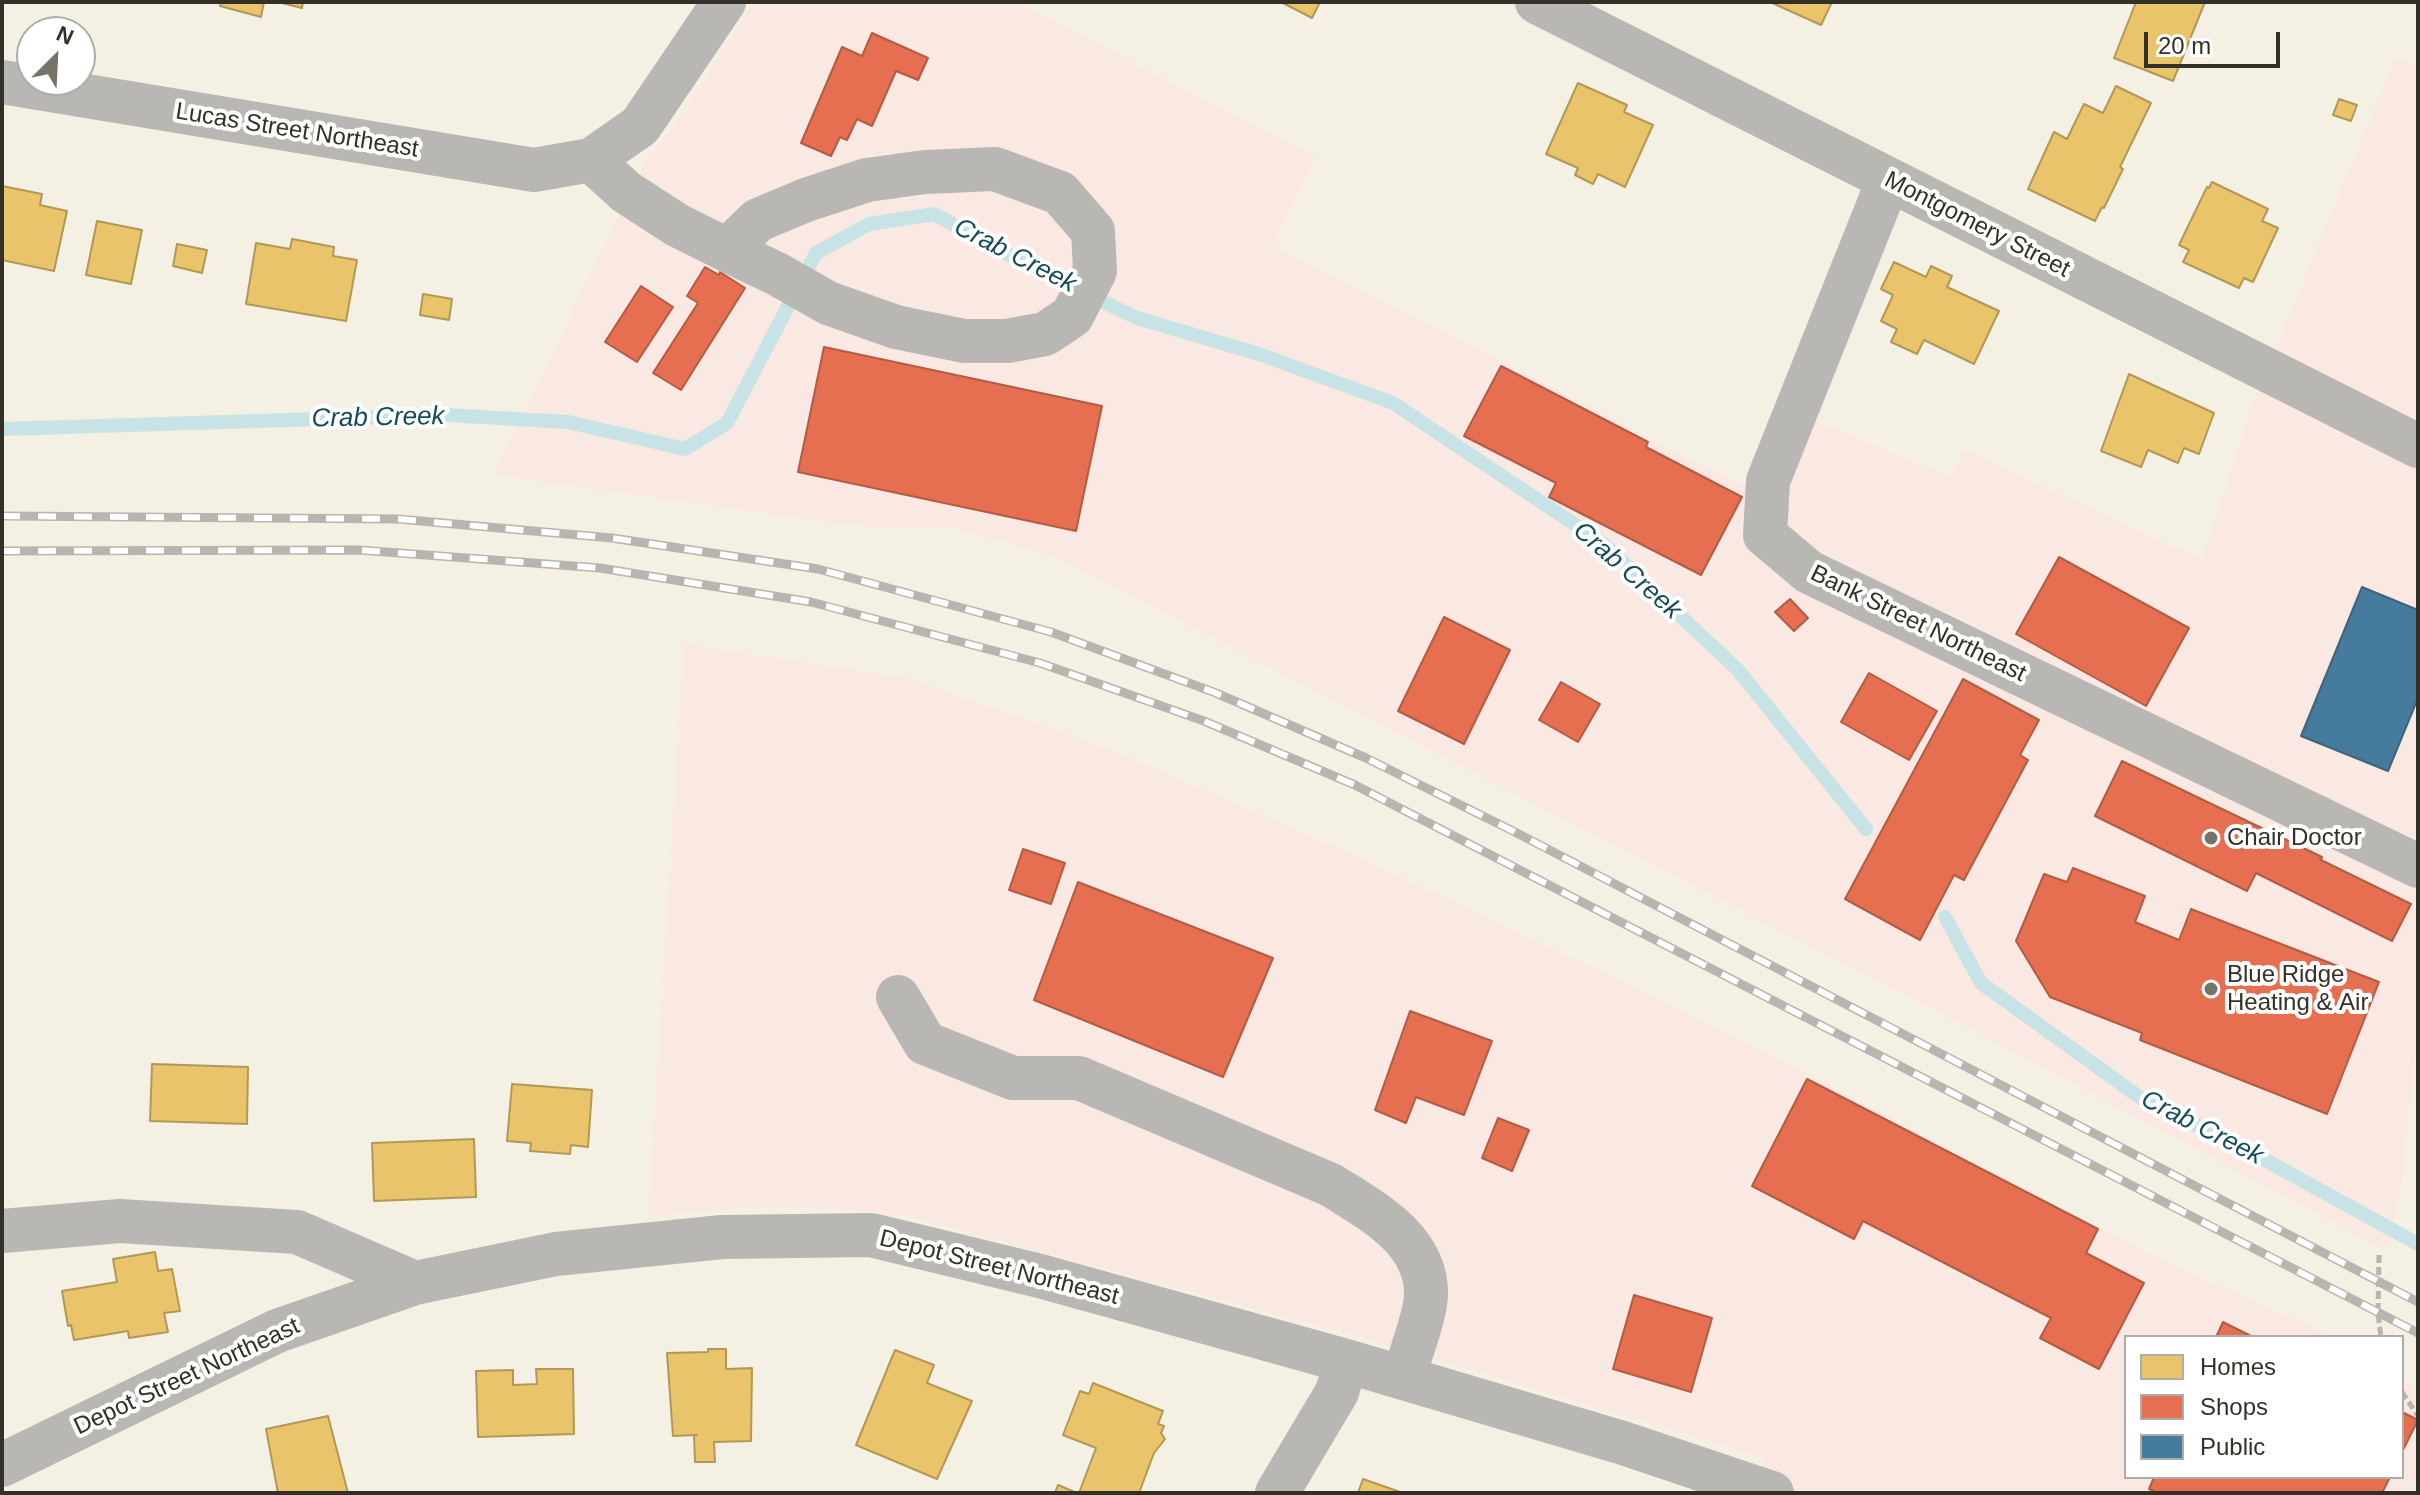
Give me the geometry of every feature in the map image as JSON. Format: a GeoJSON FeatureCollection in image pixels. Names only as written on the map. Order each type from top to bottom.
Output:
{"type":"FeatureCollection","features":[{"type":"Feature","properties":{"kind":"street"},"geometry":{"type":"LineString","coordinates":[[724,2],[640,126],[591,160],[626,192],[664,217],[828,303],[896,327],[964,341],[1007,341],[1045,334],[1072,316],[1095,271],[1093,231],[1060,193],[995,169],[925,172],[867,180],[758,220],[727,250]]}},
{"type":"Feature","properties":{"kind":"street","name":"Montgomery Street"},"geometry":{"type":"LineString","coordinates":[[1537,2],[2418,446]]}},
{"type":"Feature","properties":{"kind":"street","name":"Lucas Street Northeast"},"geometry":{"type":"LineString","coordinates":[[2,82],[534,170],[591,160]]}},
{"type":"Feature","properties":{"kind":"street","name":"Bank Street Northeast"},"geometry":{"type":"LineString","coordinates":[[1888,181],[1768,481],[1765,535],[1809,572],[2418,866]]}},
{"type":"Feature","properties":{"kind":"street"},"geometry":{"type":"LineString","coordinates":[[898,997],[925,1043],[1013,1078],[1079,1078],[1331,1185],[1369,1209],[1401,1234],[1421,1262],[1427,1295],[1403,1378]]}},
{"type":"Feature","properties":{"kind":"street"},"geometry":{"type":"LineString","coordinates":[[2,1231],[120,1221],[297,1232],[415,1283]]}},
{"type":"Feature","properties":{"kind":"street","name":"Depot Street Northeast"},"geometry":{"type":"LineString","coordinates":[[2,1465],[277,1331],[415,1283],[556,1254],[601,1249],[722,1237],[871,1235],[1040,1276],[1346,1361],[1623,1443],[1772,1493]]}},
{"type":"Feature","properties":{"kind":"street"},"geometry":{"type":"LineString","coordinates":[[1277,1493],[1337,1392],[1346,1361]]}},
{"type":"Feature","properties":{"kind":"path"},"geometry":{"type":"LineString","coordinates":[[2379,1255],[2381,1335]]}},
{"type":"Feature","properties":{"kind":"path"},"geometry":{"type":"LineString","coordinates":[[2404,1395],[2418,1416]]}},
{"type":"Feature","properties":{"kind":"shaded area"},"geometry":{"type":"Polygon","coordinates":[[[754,2],[1017,2],[1316,158],[1272,247],[1498,359],[1778,505],[1809,418],[1951,477],[1963,449],[2202,560],[2251,408],[2395,58],[2418,67],[2418,1025],[2402,1180],[2389,1252],[1961,1024],[1056,557],[955,528],[873,528],[493,475],[644,163],[675,125],[754,2]]]}},
{"type":"Feature","properties":{"kind":"shaded area"},"geometry":{"type":"Polygon","coordinates":[[[684,644],[910,679],[1114,751],[1349,853],[1558,951],[1798,1069],[2160,1260],[2330,1335],[2124,1335],[2124,1479],[2404,1479],[2404,1379],[2418,1407],[2418,1493],[1752,1493],[1765,1458],[1364,1338],[907,1216],[790,1207],[724,1209],[648,1217],[684,644]]]}},
{"type":"Feature","properties":{"kind":"building: Homes"},"geometry":{"type":"Polygon","coordinates":[[[221,2],[264,2],[261,17],[220,6],[221,2]]]}},
{"type":"Feature","properties":{"kind":"building: Homes"},"geometry":{"type":"Polygon","coordinates":[[[278,2],[303,2],[302,8],[278,2]]]}},
{"type":"Feature","properties":{"kind":"building: Homes"},"geometry":{"type":"Polygon","coordinates":[[[1281,2],[1320,2],[1312,18],[1281,2]]]}},
{"type":"Feature","properties":{"kind":"building: Homes"},"geometry":{"type":"Polygon","coordinates":[[[1770,2],[1832,2],[1821,25],[1770,2]]]}},
{"type":"Feature","properties":{"kind":"building: Homes"},"geometry":{"type":"Polygon","coordinates":[[[2136,2],[2205,2],[2173,81],[2114,58],[2136,2]]]}},
{"type":"Feature","properties":{"kind":"building: Homes"},"geometry":{"type":"Polygon","coordinates":[[[1578,83],[1627,105],[1624,112],[1653,125],[1625,187],[1598,174],[1593,184],[1575,175],[1578,168],[1546,154],[1578,83]]]}},
{"type":"Feature","properties":{"kind":"building: Homes"},"geometry":{"type":"Polygon","coordinates":[[[2116,86],[2151,103],[2120,167],[2123,169],[2095,221],[2028,189],[2054,132],[2067,139],[2084,104],[2103,113],[2116,86]]]}},
{"type":"Feature","properties":{"kind":"building: Homes"},"geometry":{"type":"Polygon","coordinates":[[[2339,99],[2357,105],[2351,121],[2333,115],[2339,99]]]}},
{"type":"Feature","properties":{"kind":"building: Homes"},"geometry":{"type":"Polygon","coordinates":[[[2212,182],[2268,209],[2262,221],[2278,228],[2253,282],[2244,278],[2239,288],[2183,262],[2189,250],[2179,245],[2212,182]]]}},
{"type":"Feature","properties":{"kind":"building: Homes"},"geometry":{"type":"Polygon","coordinates":[[[2,186],[42,194],[40,205],[67,211],[54,271],[2,260],[2,186]]]}},
{"type":"Feature","properties":{"kind":"building: Homes"},"geometry":{"type":"Polygon","coordinates":[[[97,221],[142,230],[131,284],[86,275],[97,221]]]}},
{"type":"Feature","properties":{"kind":"building: Homes"},"geometry":{"type":"Polygon","coordinates":[[[292,239],[334,247],[333,256],[357,260],[346,321],[246,304],[256,243],[290,249],[292,239]]]}},
{"type":"Feature","properties":{"kind":"building: Homes"},"geometry":{"type":"Polygon","coordinates":[[[177,244],[207,250],[202,273],[173,266],[177,244]]]}},
{"type":"Feature","properties":{"kind":"building: Homes"},"geometry":{"type":"Polygon","coordinates":[[[1894,262],[1926,277],[1931,266],[1952,276],[1947,287],[1999,311],[1974,364],[1924,340],[1917,354],[1891,342],[1897,329],[1881,321],[1893,295],[1881,289],[1894,262]]]}},
{"type":"Feature","properties":{"kind":"building: Homes"},"geometry":{"type":"Polygon","coordinates":[[[423,294],[452,299],[449,320],[420,315],[423,294]]]}},
{"type":"Feature","properties":{"kind":"building: Homes"},"geometry":{"type":"Polygon","coordinates":[[[2129,374],[2214,413],[2199,454],[2184,448],[2178,463],[2148,450],[2141,467],[2101,451],[2129,374]]]}},
{"type":"Feature","properties":{"kind":"building: Homes"},"geometry":{"type":"Polygon","coordinates":[[[152,1064],[248,1067],[247,1124],[150,1121],[152,1064]]]}},
{"type":"Feature","properties":{"kind":"building: Homes"},"geometry":{"type":"Polygon","coordinates":[[[512,1084],[592,1090],[588,1147],[571,1145],[570,1154],[530,1151],[531,1143],[507,1141],[512,1084]]]}},
{"type":"Feature","properties":{"kind":"building: Homes"},"geometry":{"type":"Polygon","coordinates":[[[474,1139],[476,1197],[374,1201],[372,1143],[474,1139]]]}},
{"type":"Feature","properties":{"kind":"building: Homes"},"geometry":{"type":"Polygon","coordinates":[[[155,1252],[158,1271],[172,1269],[180,1311],[164,1313],[168,1332],[129,1338],[128,1331],[74,1340],[71,1325],[68,1326],[62,1291],[117,1282],[113,1259],[155,1252]]]}},
{"type":"Feature","properties":{"kind":"building: Homes"},"geometry":{"type":"Polygon","coordinates":[[[726,1349],[726,1369],[752,1368],[751,1441],[714,1442],[715,1462],[695,1462],[694,1435],[673,1436],[667,1353],[726,1349]]]}},
{"type":"Feature","properties":{"kind":"building: Homes"},"geometry":{"type":"Polygon","coordinates":[[[895,1350],[934,1365],[927,1383],[972,1401],[937,1479],[856,1445],[895,1350]]]}},
{"type":"Feature","properties":{"kind":"building: Homes"},"geometry":{"type":"Polygon","coordinates":[[[536,1369],[573,1369],[574,1434],[478,1437],[476,1371],[513,1370],[513,1385],[537,1384],[536,1369]]]}},
{"type":"Feature","properties":{"kind":"building: Homes"},"geometry":{"type":"Polygon","coordinates":[[[1093,1383],[1163,1411],[1158,1424],[1164,1426],[1161,1433],[1165,1439],[1154,1453],[1139,1493],[1079,1493],[1096,1448],[1063,1435],[1080,1391],[1089,1394],[1093,1383]]]}},
{"type":"Feature","properties":{"kind":"building: Homes"},"geometry":{"type":"Polygon","coordinates":[[[328,1416],[348,1493],[278,1493],[266,1429],[328,1416]]]}},
{"type":"Feature","properties":{"kind":"building: Homes"},"geometry":{"type":"Polygon","coordinates":[[[1363,1479],[1403,1493],[1358,1493],[1363,1479]]]}},
{"type":"Feature","properties":{"kind":"building: Homes"},"geometry":{"type":"Polygon","coordinates":[[[1058,1485],[1077,1493],[1055,1493],[1058,1485]]]}},
{"type":"Feature","properties":{"kind":"building: Shops"},"geometry":{"type":"Polygon","coordinates":[[[872,33],[928,58],[918,80],[896,71],[872,126],[857,119],[847,140],[840,137],[831,156],[801,143],[842,47],[862,56],[872,33]]]}},
{"type":"Feature","properties":{"kind":"building: Shops"},"geometry":{"type":"Polygon","coordinates":[[[705,267],[719,275],[720,272],[745,288],[681,390],[653,373],[698,303],[687,296],[705,267]]]}},
{"type":"Feature","properties":{"kind":"building: Shops"},"geometry":{"type":"Polygon","coordinates":[[[641,286],[673,307],[637,362],[605,342],[641,286]]]}},
{"type":"Feature","properties":{"kind":"building: Shops"},"geometry":{"type":"Polygon","coordinates":[[[824,347],[1102,406],[1076,531],[798,472],[824,347]]]}},
{"type":"Feature","properties":{"kind":"building: Shops"},"geometry":{"type":"Polygon","coordinates":[[[1501,366],[1648,442],[1646,447],[1742,497],[1701,575],[1549,497],[1556,483],[1464,436],[1501,366]]]}},
{"type":"Feature","properties":{"kind":"building: Shops"},"geometry":{"type":"Polygon","coordinates":[[[2059,557],[2189,628],[2146,706],[2016,634],[2059,557]]]}},
{"type":"Feature","properties":{"kind":"building: Shops"},"geometry":{"type":"Polygon","coordinates":[[[1790,599],[1808,618],[1794,631],[1775,612],[1790,599]]]}},
{"type":"Feature","properties":{"kind":"building: Shops"},"geometry":{"type":"Polygon","coordinates":[[[1444,617],[1510,650],[1464,744],[1398,711],[1444,617]]]}},
{"type":"Feature","properties":{"kind":"building: Shops"},"geometry":{"type":"Polygon","coordinates":[[[1869,673],[1937,711],[1909,760],[1841,722],[1869,673]]]}},
{"type":"Feature","properties":{"kind":"building: Shops"},"geometry":{"type":"Polygon","coordinates":[[[1963,679],[2039,720],[2020,755],[2028,760],[1964,880],[1954,875],[1920,940],[1845,899],[1963,679]]]}},
{"type":"Feature","properties":{"kind":"building: Shops"},"geometry":{"type":"Polygon","coordinates":[[[1561,682],[1600,704],[1578,742],[1539,720],[1561,682]]]}},
{"type":"Feature","properties":{"kind":"building: Shops","name":"Chair Doctor"},"geometry":{"type":"Polygon","coordinates":[[[2122,761],[2322,857],[2321,860],[2411,904],[2392,941],[2256,873],[2247,891],[2095,816],[2122,761]]]}},
{"type":"Feature","properties":{"kind":"building: Shops"},"geometry":{"type":"Polygon","coordinates":[[[1023,849],[1065,863],[1051,904],[1009,890],[1023,849]]]}},
{"type":"Feature","properties":{"kind":"building: Shops","name":"Blue Ridge Heating & Air"},"geometry":{"type":"Polygon","coordinates":[[[2073,868],[2145,896],[2135,922],[2179,940],[2191,909],[2379,982],[2327,1114],[2140,1040],[2142,1033],[2050,997],[2016,941],[2044,874],[2067,882],[2073,868]]]}},
{"type":"Feature","properties":{"kind":"building: Shops"},"geometry":{"type":"Polygon","coordinates":[[[1078,882],[1273,958],[1223,1077],[1034,1000],[1078,882]]]}},
{"type":"Feature","properties":{"kind":"building: Shops"},"geometry":{"type":"Polygon","coordinates":[[[1410,1011],[1492,1041],[1464,1115],[1416,1097],[1406,1123],[1375,1110],[1410,1011]]]}},
{"type":"Feature","properties":{"kind":"building: Shops"},"geometry":{"type":"Polygon","coordinates":[[[1807,1079],[2098,1229],[2086,1253],[2144,1283],[2099,1369],[2040,1338],[2051,1318],[1863,1221],[1854,1239],[1752,1186],[1807,1079]]]}},
{"type":"Feature","properties":{"kind":"building: Shops"},"geometry":{"type":"Polygon","coordinates":[[[1498,1118],[1529,1130],[1512,1171],[1482,1158],[1498,1118]]]}},
{"type":"Feature","properties":{"kind":"building: Shops"},"geometry":{"type":"Polygon","coordinates":[[[1634,1295],[1712,1318],[1691,1392],[1613,1369],[1634,1295]]]}},
{"type":"Feature","properties":{"kind":"building: Shops"},"geometry":{"type":"Polygon","coordinates":[[[2223,1322],[2249,1335],[2217,1335],[2223,1322]]]}},
{"type":"Feature","properties":{"kind":"building: Shops"},"geometry":{"type":"Polygon","coordinates":[[[2404,1413],[2418,1420],[2404,1448],[2404,1413]]]}},
{"type":"Feature","properties":{"kind":"building: Shops"},"geometry":{"type":"Polygon","coordinates":[[[2153,1479],[2389,1479],[2382,1493],[2158,1493],[2149,1489],[2153,1479]]]}},
{"type":"Feature","properties":{"kind":"building: Public"},"geometry":{"type":"Polygon","coordinates":[[[2362,587],[2418,610],[2418,698],[2388,771],[2301,736],[2362,587]]]}},
{"type":"Feature","properties":{"kind":"waterway","name":"Crab Creek"},"geometry":{"type":"LineString","coordinates":[[2,429],[447,415],[568,422],[685,449],[727,423],[816,253],[869,224],[934,214],[1043,273],[1137,318],[1259,354],[1393,403],[1604,544],[1738,670],[1866,829]]}},
{"type":"Feature","properties":{"kind":"waterway","name":"Crab Creek"},"geometry":{"type":"LineString","coordinates":[[1945,917],[1981,983],[2149,1104],[2227,1139],[2418,1244]]}},
{"type":"Feature","properties":{"kind":"railway"},"geometry":{"type":"LineString","coordinates":[[2,516],[398,519],[612,538],[818,569],[1051,632],[1216,693],[1366,758],[1513,831],[2418,1302]]}},
{"type":"Feature","properties":{"kind":"railway"},"geometry":{"type":"LineString","coordinates":[[2,551],[359,550],[600,568],[811,602],[1040,663],[1204,721],[1355,785],[2418,1333]]}},
{"type":"Feature","properties":{"kind":"place","name":"Chair Doctor"},"geometry":{"type":"Point","coordinates":[2211,838]}},
{"type":"Feature","properties":{"kind":"place","name":"Blue Ridge Heating & Air"},"geometry":{"type":"Point","coordinates":[2211,989]}}]}
